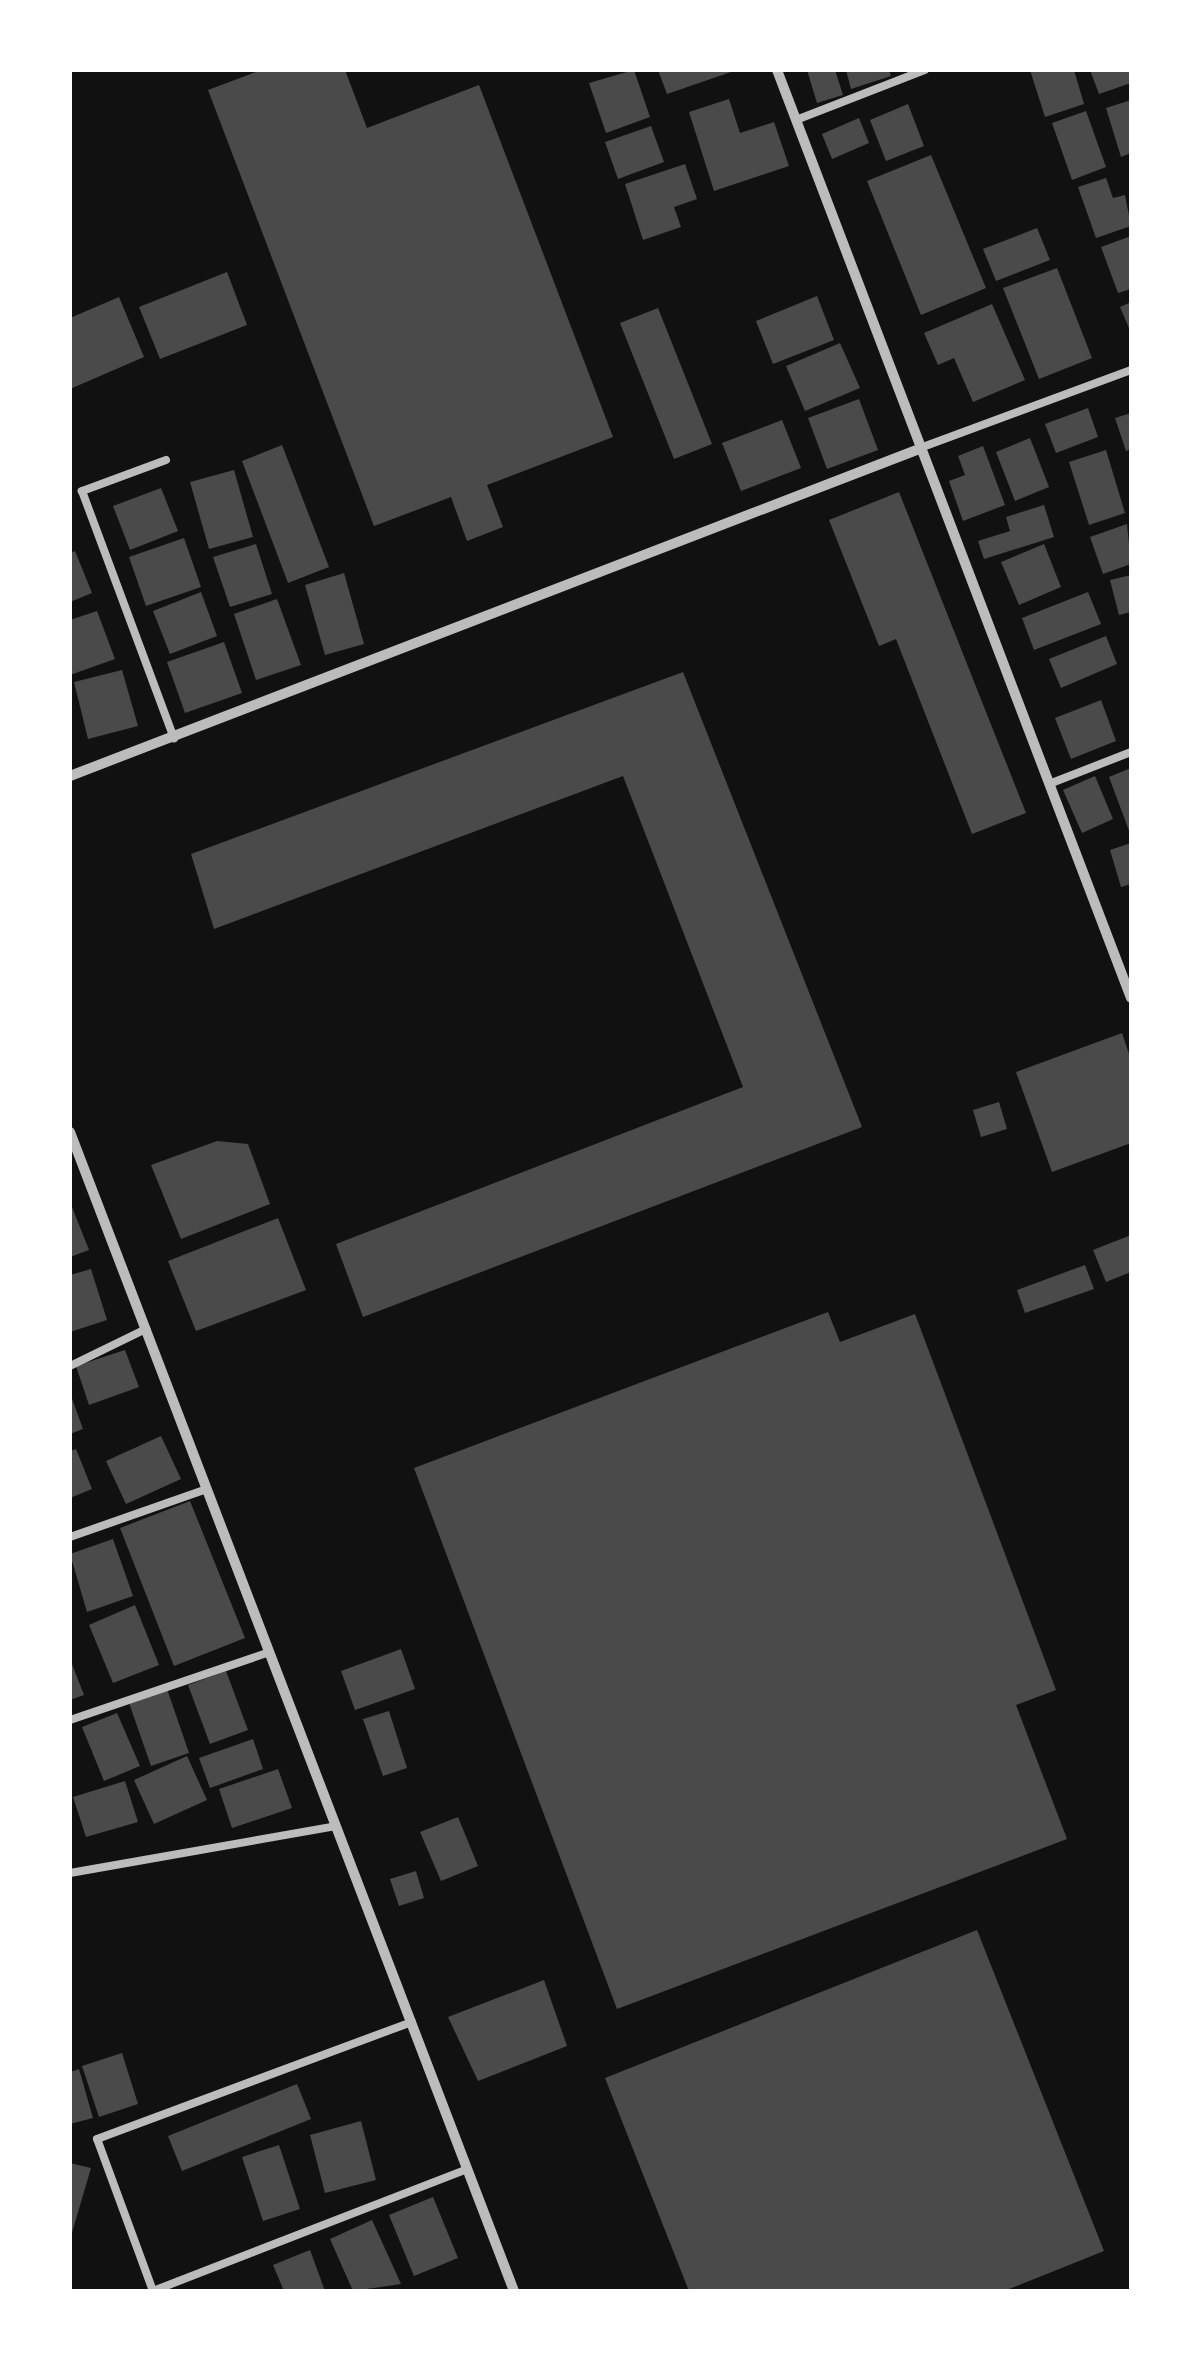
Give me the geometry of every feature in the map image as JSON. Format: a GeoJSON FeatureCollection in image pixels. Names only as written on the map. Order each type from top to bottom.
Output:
{"type":"FeatureCollection","features":[{"type":"Feature","properties":{"kind":"street"},"geometry":{"type":"LineString","coordinates":[[777,70],[918,449],[1131,998]]}},
{"type":"Feature","properties":{"kind":"street"},"geometry":{"type":"LineString","coordinates":[[70,776],[918,449]]}},
{"type":"Feature","properties":{"kind":"street"},"geometry":{"type":"LineString","coordinates":[[70,1132],[75,1162],[146,1329],[514,2291]]}},
{"type":"Feature","properties":{"kind":"lane"},"geometry":{"type":"LineString","coordinates":[[796,120],[925,70]]}},
{"type":"Feature","properties":{"kind":"lane"},"geometry":{"type":"LineString","coordinates":[[918,449],[1131,370]]}},
{"type":"Feature","properties":{"kind":"lane"},"geometry":{"type":"LineString","coordinates":[[166,460],[82,492],[174,738]]}},
{"type":"Feature","properties":{"kind":"lane"},"geometry":{"type":"LineString","coordinates":[[1049,784],[1131,752]]}},
{"type":"Feature","properties":{"kind":"lane"},"geometry":{"type":"LineString","coordinates":[[70,1366],[146,1329]]}},
{"type":"Feature","properties":{"kind":"lane"},"geometry":{"type":"LineString","coordinates":[[70,1536],[208,1490]]}},
{"type":"Feature","properties":{"kind":"lane"},"geometry":{"type":"LineString","coordinates":[[70,1720],[270,1652]]}},
{"type":"Feature","properties":{"kind":"lane"},"geometry":{"type":"LineString","coordinates":[[70,1872],[336,1826]]}},
{"type":"Feature","properties":{"kind":"lane"},"geometry":{"type":"LineString","coordinates":[[412,2022],[96,2139],[153,2291],[467,2168]]}},
{"type":"Feature","properties":{"kind":"building"},"geometry":{"type":"Polygon","coordinates":[[[261,70],[345,70],[367,128],[479,85],[613,437],[487,485],[503,527],[467,541],[451,497],[374,526],[208,90],[261,70]]]}},
{"type":"Feature","properties":{"kind":"building"},"geometry":{"type":"Polygon","coordinates":[[[634,70],[650,117],[606,133],[589,83],[634,70]]]}},
{"type":"Feature","properties":{"kind":"building"},"geometry":{"type":"Polygon","coordinates":[[[658,70],[734,70],[734,71],[667,94],[658,70]]]}},
{"type":"Feature","properties":{"kind":"building"},"geometry":{"type":"Polygon","coordinates":[[[807,70],[835,70],[843,95],[817,103],[807,70]]]}},
{"type":"Feature","properties":{"kind":"building"},"geometry":{"type":"Polygon","coordinates":[[[846,70],[889,70],[891,76],[851,89],[846,70]]]}},
{"type":"Feature","properties":{"kind":"building"},"geometry":{"type":"Polygon","coordinates":[[[1030,70],[1074,70],[1084,104],[1045,117],[1030,70]]]}},
{"type":"Feature","properties":{"kind":"building"},"geometry":{"type":"Polygon","coordinates":[[[1090,70],[1131,70],[1131,83],[1099,94],[1090,70]]]}},
{"type":"Feature","properties":{"kind":"building"},"geometry":{"type":"Polygon","coordinates":[[[729,99],[740,133],[774,122],[789,166],[714,191],[689,112],[729,99]]]}},
{"type":"Feature","properties":{"kind":"building"},"geometry":{"type":"Polygon","coordinates":[[[1131,100],[1131,153],[1121,157],[1106,108],[1131,100]]]}},
{"type":"Feature","properties":{"kind":"building"},"geometry":{"type":"Polygon","coordinates":[[[908,104],[924,146],[886,161],[870,120],[908,104]]]}},
{"type":"Feature","properties":{"kind":"building"},"geometry":{"type":"Polygon","coordinates":[[[1086,111],[1106,167],[1072,180],[1052,123],[1086,111]]]}},
{"type":"Feature","properties":{"kind":"building"},"geometry":{"type":"Polygon","coordinates":[[[859,118],[869,143],[832,159],[822,134],[859,118]]]}},
{"type":"Feature","properties":{"kind":"building"},"geometry":{"type":"Polygon","coordinates":[[[651,126],[664,162],[618,179],[605,142],[651,126]]]}},
{"type":"Feature","properties":{"kind":"building"},"geometry":{"type":"Polygon","coordinates":[[[931,155],[986,288],[921,315],[867,181],[931,155]]]}},
{"type":"Feature","properties":{"kind":"building"},"geometry":{"type":"Polygon","coordinates":[[[685,164],[697,199],[674,207],[681,227],[643,240],[625,184],[685,164]]]}},
{"type":"Feature","properties":{"kind":"building"},"geometry":{"type":"Polygon","coordinates":[[[1106,178],[1113,198],[1125,195],[1131,226],[1096,238],[1078,187],[1106,178]]]}},
{"type":"Feature","properties":{"kind":"building"},"geometry":{"type":"Polygon","coordinates":[[[1037,228],[1050,260],[996,281],[983,249],[1037,228]]]}},
{"type":"Feature","properties":{"kind":"building"},"geometry":{"type":"Polygon","coordinates":[[[1131,236],[1131,289],[1118,293],[1101,247],[1131,236]]]}},
{"type":"Feature","properties":{"kind":"building"},"geometry":{"type":"Polygon","coordinates":[[[1057,268],[1092,358],[1039,379],[1003,288],[1057,268]]]}},
{"type":"Feature","properties":{"kind":"building"},"geometry":{"type":"Polygon","coordinates":[[[227,272],[247,325],[160,359],[139,307],[227,272]]]}},
{"type":"Feature","properties":{"kind":"building"},"geometry":{"type":"Polygon","coordinates":[[[817,296],[834,340],[773,364],[756,321],[817,296]]]}},
{"type":"Feature","properties":{"kind":"building"},"geometry":{"type":"Polygon","coordinates":[[[119,297],[144,357],[70,389],[70,318],[119,297]]]}},
{"type":"Feature","properties":{"kind":"building"},"geometry":{"type":"Polygon","coordinates":[[[1131,302],[1131,333],[1120,307],[1131,302]]]}},
{"type":"Feature","properties":{"kind":"building"},"geometry":{"type":"Polygon","coordinates":[[[992,304],[1025,380],[973,402],[954,358],[938,365],[924,333],[992,304]]]}},
{"type":"Feature","properties":{"kind":"building"},"geometry":{"type":"Polygon","coordinates":[[[658,308],[712,444],[674,459],[620,323],[658,308]]]}},
{"type":"Feature","properties":{"kind":"building"},"geometry":{"type":"Polygon","coordinates":[[[840,343],[860,388],[805,411],[786,366],[840,343]]]}},
{"type":"Feature","properties":{"kind":"building"},"geometry":{"type":"Polygon","coordinates":[[[859,399],[878,450],[827,469],[808,418],[859,399]]]}},
{"type":"Feature","properties":{"kind":"building"},"geometry":{"type":"Polygon","coordinates":[[[1088,408],[1098,437],[1056,453],[1045,424],[1088,408]]]}},
{"type":"Feature","properties":{"kind":"building"},"geometry":{"type":"Polygon","coordinates":[[[1131,413],[1131,449],[1126,451],[1115,418],[1131,413]]]}},
{"type":"Feature","properties":{"kind":"building"},"geometry":{"type":"Polygon","coordinates":[[[782,420],[801,468],[741,491],[722,443],[782,420]]]}},
{"type":"Feature","properties":{"kind":"building"},"geometry":{"type":"Polygon","coordinates":[[[1030,438],[1049,487],[1015,501],[996,452],[1030,438]]]}},
{"type":"Feature","properties":{"kind":"building"},"geometry":{"type":"Polygon","coordinates":[[[282,445],[329,567],[288,583],[242,461],[282,445]]]}},
{"type":"Feature","properties":{"kind":"building"},"geometry":{"type":"Polygon","coordinates":[[[983,446],[1005,505],[963,521],[949,481],[965,475],[958,456],[983,446]]]}},
{"type":"Feature","properties":{"kind":"building"},"geometry":{"type":"Polygon","coordinates":[[[1106,450],[1125,513],[1089,525],[1069,462],[1106,450]]]}},
{"type":"Feature","properties":{"kind":"building"},"geometry":{"type":"Polygon","coordinates":[[[234,470],[253,537],[209,549],[190,482],[234,470]]]}},
{"type":"Feature","properties":{"kind":"building"},"geometry":{"type":"Polygon","coordinates":[[[161,488],[178,531],[130,550],[113,506],[161,488]]]}},
{"type":"Feature","properties":{"kind":"building"},"geometry":{"type":"Polygon","coordinates":[[[899,492],[1026,813],[972,834],[896,639],[879,646],[829,520],[899,492]]]}},
{"type":"Feature","properties":{"kind":"building"},"geometry":{"type":"Polygon","coordinates":[[[1044,505],[1054,537],[984,559],[978,541],[1010,531],[1006,517],[1044,505]]]}},
{"type":"Feature","properties":{"kind":"building"},"geometry":{"type":"Polygon","coordinates":[[[1127,524],[1131,564],[1103,574],[1090,537],[1127,524]]]}},
{"type":"Feature","properties":{"kind":"building"},"geometry":{"type":"Polygon","coordinates":[[[184,538],[201,587],[146,606],[129,557],[184,538]]]}},
{"type":"Feature","properties":{"kind":"building"},"geometry":{"type":"Polygon","coordinates":[[[256,544],[272,594],[230,607],[213,557],[256,544]]]}},
{"type":"Feature","properties":{"kind":"building"},"geometry":{"type":"Polygon","coordinates":[[[1044,544],[1061,587],[1019,605],[1001,562],[1044,544]]]}},
{"type":"Feature","properties":{"kind":"building"},"geometry":{"type":"Polygon","coordinates":[[[75,551],[92,593],[70,602],[70,553],[75,551]]]}},
{"type":"Feature","properties":{"kind":"building"},"geometry":{"type":"Polygon","coordinates":[[[344,573],[364,644],[325,655],[305,585],[344,573]]]}},
{"type":"Feature","properties":{"kind":"building"},"geometry":{"type":"Polygon","coordinates":[[[1131,575],[1131,612],[1119,615],[1110,580],[1131,575]]]}},
{"type":"Feature","properties":{"kind":"building"},"geometry":{"type":"Polygon","coordinates":[[[201,592],[217,636],[170,654],[153,611],[201,592]]]}},
{"type":"Feature","properties":{"kind":"building"},"geometry":{"type":"Polygon","coordinates":[[[1088,592],[1101,624],[1034,650],[1022,618],[1088,592]]]}},
{"type":"Feature","properties":{"kind":"building"},"geometry":{"type":"Polygon","coordinates":[[[277,599],[301,665],[256,680],[234,614],[277,599]]]}},
{"type":"Feature","properties":{"kind":"building"},"geometry":{"type":"Polygon","coordinates":[[[97,611],[115,659],[70,675],[70,620],[97,611]]]}},
{"type":"Feature","properties":{"kind":"building"},"geometry":{"type":"Polygon","coordinates":[[[1106,636],[1117,664],[1061,688],[1049,659],[1106,636]]]}},
{"type":"Feature","properties":{"kind":"building"},"geometry":{"type":"Polygon","coordinates":[[[224,642],[242,693],[185,713],[167,662],[224,642]]]}},
{"type":"Feature","properties":{"kind":"building"},"geometry":{"type":"Polygon","coordinates":[[[122,670],[138,726],[88,739],[74,682],[122,670]]]}},
{"type":"Feature","properties":{"kind":"building"},"geometry":{"type":"Polygon","coordinates":[[[683,672],[862,1127],[363,1317],[336,1244],[743,1087],[623,776],[214,929],[191,854],[683,672]]]}},
{"type":"Feature","properties":{"kind":"building"},"geometry":{"type":"Polygon","coordinates":[[[1101,700],[1116,741],[1071,759],[1055,718],[1101,700]]]}},
{"type":"Feature","properties":{"kind":"building"},"geometry":{"type":"Polygon","coordinates":[[[1131,768],[1131,836],[1109,777],[1131,768]]]}},
{"type":"Feature","properties":{"kind":"building"},"geometry":{"type":"Polygon","coordinates":[[[1095,776],[1113,819],[1082,833],[1063,790],[1095,776]]]}},
{"type":"Feature","properties":{"kind":"building"},"geometry":{"type":"Polygon","coordinates":[[[1131,843],[1131,884],[1121,887],[1110,850],[1131,843]]]}},
{"type":"Feature","properties":{"kind":"building"},"geometry":{"type":"Polygon","coordinates":[[[1122,1033],[1131,1060],[1131,1143],[1052,1172],[1016,1072],[1122,1033]]]}},
{"type":"Feature","properties":{"kind":"building"},"geometry":{"type":"Polygon","coordinates":[[[999,1102],[1007,1129],[981,1137],[973,1110],[999,1102]]]}},
{"type":"Feature","properties":{"kind":"building"},"geometry":{"type":"Polygon","coordinates":[[[217,1141],[248,1144],[270,1204],[181,1239],[151,1165],[217,1141]]]}},
{"type":"Feature","properties":{"kind":"building"},"geometry":{"type":"Polygon","coordinates":[[[70,1202],[89,1250],[70,1257],[70,1202]]]}},
{"type":"Feature","properties":{"kind":"building"},"geometry":{"type":"Polygon","coordinates":[[[278,1218],[306,1290],[196,1331],[168,1261],[278,1218]]]}},
{"type":"Feature","properties":{"kind":"building"},"geometry":{"type":"Polygon","coordinates":[[[1131,1235],[1131,1272],[1106,1282],[1093,1250],[1131,1235]]]}},
{"type":"Feature","properties":{"kind":"building"},"geometry":{"type":"Polygon","coordinates":[[[1085,1265],[1094,1289],[1025,1313],[1017,1290],[1085,1265]]]}},
{"type":"Feature","properties":{"kind":"building"},"geometry":{"type":"Polygon","coordinates":[[[91,1269],[107,1320],[70,1332],[70,1275],[91,1269]]]}},
{"type":"Feature","properties":{"kind":"building"},"geometry":{"type":"Polygon","coordinates":[[[828,1312],[840,1342],[915,1314],[1056,1690],[1016,1705],[1067,1839],[617,2009],[414,1468],[828,1312]]]}},
{"type":"Feature","properties":{"kind":"building"},"geometry":{"type":"Polygon","coordinates":[[[125,1350],[139,1387],[89,1405],[76,1366],[125,1350]]]}},
{"type":"Feature","properties":{"kind":"building"},"geometry":{"type":"Polygon","coordinates":[[[70,1393],[83,1429],[70,1434],[70,1393]]]}},
{"type":"Feature","properties":{"kind":"building"},"geometry":{"type":"Polygon","coordinates":[[[161,1436],[181,1479],[126,1504],[106,1461],[161,1436]]]}},
{"type":"Feature","properties":{"kind":"building"},"geometry":{"type":"Polygon","coordinates":[[[76,1449],[92,1489],[70,1498],[70,1451],[76,1449]]]}},
{"type":"Feature","properties":{"kind":"building"},"geometry":{"type":"Polygon","coordinates":[[[190,1501],[245,1638],[174,1666],[120,1528],[190,1501]]]}},
{"type":"Feature","properties":{"kind":"building"},"geometry":{"type":"Polygon","coordinates":[[[113,1539],[133,1596],[87,1612],[70,1554],[113,1539]]]}},
{"type":"Feature","properties":{"kind":"building"},"geometry":{"type":"Polygon","coordinates":[[[135,1605],[159,1665],[113,1683],[89,1625],[135,1605]]]}},
{"type":"Feature","properties":{"kind":"building"},"geometry":{"type":"Polygon","coordinates":[[[401,1649],[415,1689],[355,1710],[341,1671],[401,1649]]]}},
{"type":"Feature","properties":{"kind":"building"},"geometry":{"type":"Polygon","coordinates":[[[70,1659],[84,1695],[70,1700],[70,1659]]]}},
{"type":"Feature","properties":{"kind":"building"},"geometry":{"type":"Polygon","coordinates":[[[226,1671],[248,1730],[210,1744],[188,1685],[226,1671]]]}},
{"type":"Feature","properties":{"kind":"building"},"geometry":{"type":"Polygon","coordinates":[[[167,1689],[189,1753],[151,1766],[129,1703],[167,1689]]]}},
{"type":"Feature","properties":{"kind":"building"},"geometry":{"type":"Polygon","coordinates":[[[389,1711],[407,1768],[383,1776],[363,1719],[389,1711]]]}},
{"type":"Feature","properties":{"kind":"building"},"geometry":{"type":"Polygon","coordinates":[[[117,1713],[140,1766],[104,1781],[82,1727],[117,1713]]]}},
{"type":"Feature","properties":{"kind":"building"},"geometry":{"type":"Polygon","coordinates":[[[253,1739],[263,1769],[210,1788],[199,1758],[253,1739]]]}},
{"type":"Feature","properties":{"kind":"building"},"geometry":{"type":"Polygon","coordinates":[[[187,1756],[207,1800],[154,1824],[134,1780],[187,1756]]]}},
{"type":"Feature","properties":{"kind":"building"},"geometry":{"type":"Polygon","coordinates":[[[278,1769],[292,1808],[232,1828],[219,1789],[278,1769]]]}},
{"type":"Feature","properties":{"kind":"building"},"geometry":{"type":"Polygon","coordinates":[[[125,1781],[138,1822],[86,1837],[73,1797],[125,1781]]]}},
{"type":"Feature","properties":{"kind":"building"},"geometry":{"type":"Polygon","coordinates":[[[458,1817],[478,1866],[441,1881],[420,1832],[458,1817]]]}},
{"type":"Feature","properties":{"kind":"building"},"geometry":{"type":"Polygon","coordinates":[[[416,1871],[424,1898],[399,1906],[390,1879],[416,1871]]]}},
{"type":"Feature","properties":{"kind":"building"},"geometry":{"type":"Polygon","coordinates":[[[977,1930],[1104,2251],[1004,2291],[689,2291],[605,2078],[977,1930]]]}},
{"type":"Feature","properties":{"kind":"building"},"geometry":{"type":"Polygon","coordinates":[[[544,1980],[567,2046],[478,2081],[448,2017],[544,1980]]]}},
{"type":"Feature","properties":{"kind":"building"},"geometry":{"type":"Polygon","coordinates":[[[122,2053],[138,2104],[99,2117],[82,2066],[122,2053]]]}},
{"type":"Feature","properties":{"kind":"building"},"geometry":{"type":"Polygon","coordinates":[[[79,2069],[93,2118],[70,2124],[70,2072],[79,2069]]]}},
{"type":"Feature","properties":{"kind":"building"},"geometry":{"type":"Polygon","coordinates":[[[297,2084],[311,2119],[182,2171],[168,2136],[297,2084]]]}},
{"type":"Feature","properties":{"kind":"building"},"geometry":{"type":"Polygon","coordinates":[[[361,2121],[376,2180],[325,2193],[310,2135],[361,2121]]]}},
{"type":"Feature","properties":{"kind":"building"},"geometry":{"type":"Polygon","coordinates":[[[279,2145],[300,2209],[263,2221],[242,2157],[279,2145]]]}},
{"type":"Feature","properties":{"kind":"building"},"geometry":{"type":"Polygon","coordinates":[[[70,2163],[91,2168],[71,2236],[70,2235],[70,2163]]]}},
{"type":"Feature","properties":{"kind":"building"},"geometry":{"type":"Polygon","coordinates":[[[433,2197],[458,2258],[414,2276],[389,2215],[433,2197]]]}},
{"type":"Feature","properties":{"kind":"building"},"geometry":{"type":"Polygon","coordinates":[[[372,2220],[401,2284],[353,2291],[330,2239],[372,2220]]]}},
{"type":"Feature","properties":{"kind":"building"},"geometry":{"type":"Polygon","coordinates":[[[310,2250],[325,2291],[284,2291],[273,2265],[310,2250]]]}}]}
